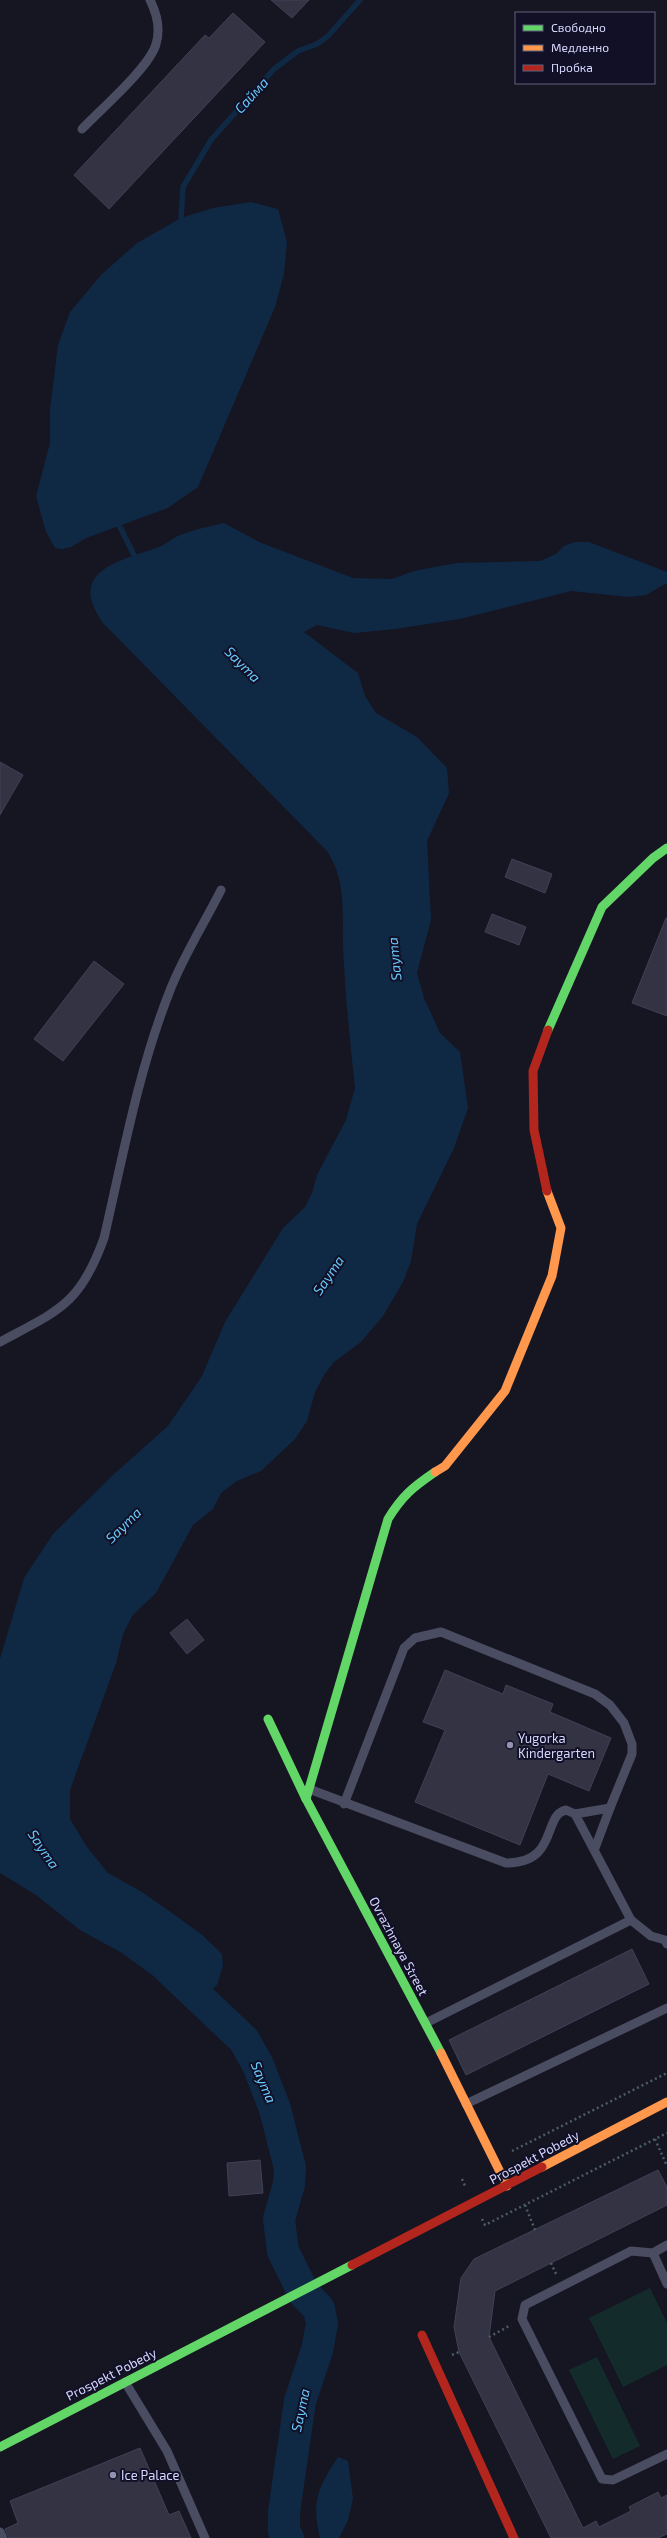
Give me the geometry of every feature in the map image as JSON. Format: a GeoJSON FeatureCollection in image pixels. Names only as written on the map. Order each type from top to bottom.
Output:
{"type":"FeatureCollection","features":[{"type":"Feature","properties":{"kind":"street"},"geometry":{"type":"LineString","coordinates":[[306,1799],[380,1541],[388,1519],[400,1500],[412,1486],[445,1466],[505,1391],[552,1276],[561,1228],[545,1185],[534,1130],[534,1071],[554,1014],[602,908],[653,858],[667,848]]}},
{"type":"Feature","properties":{"kind":"street","name":"Ovrazhnaya Street"},"geometry":{"type":"LineString","coordinates":[[268,1719],[306,1799],[426,2023],[507,2186]]}},
{"type":"Feature","properties":{"kind":"street","name":"Prospekt Pobedy"},"geometry":{"type":"LineString","coordinates":[[0,2447],[667,2102]]}},
{"type":"Feature","properties":{"kind":"street"},"geometry":{"type":"LineString","coordinates":[[422,2335],[514,2538]]}},
{"type":"Feature","properties":{"kind":"lane"},"geometry":{"type":"LineString","coordinates":[[82,129],[145,64],[156,46],[159,30],[158,19],[150,0]]}},
{"type":"Feature","properties":{"kind":"lane"},"geometry":{"type":"LineString","coordinates":[[0,1342],[53,1314],[69,1302],[85,1283],[94,1266],[104,1238],[147,1057],[158,1022],[170,991],[221,890]]}},
{"type":"Feature","properties":{"kind":"lane"},"geometry":{"type":"LineString","coordinates":[[344,1804],[404,1648],[414,1638],[441,1632],[595,1694],[610,1705],[624,1723],[632,1744],[632,1754],[595,1848]]}},
{"type":"Feature","properties":{"kind":"lane"},"geometry":{"type":"LineString","coordinates":[[309,1790],[506,1863],[519,1863],[533,1858],[544,1848],[560,1811],[566,1810],[575,1814],[610,1808]]}},
{"type":"Feature","properties":{"kind":"lane"},"geometry":{"type":"LineString","coordinates":[[575,1814],[595,1848],[631,1920],[651,1936],[666,1941]]}},
{"type":"Feature","properties":{"kind":"lane"},"geometry":{"type":"LineString","coordinates":[[426,2023],[631,1920]]}},
{"type":"Feature","properties":{"kind":"lane"},"geometry":{"type":"LineString","coordinates":[[466,2104],[667,2008]]}},
{"type":"Feature","properties":{"kind":"lane"},"geometry":{"type":"LineString","coordinates":[[667,2245],[652,2253],[631,2251],[561,2285],[525,2305],[522,2319],[602,2479],[613,2480],[667,2454]]}},
{"type":"Feature","properties":{"kind":"lane"},"geometry":{"type":"LineString","coordinates":[[652,2253],[667,2284]]}},
{"type":"Feature","properties":{"kind":"lane"},"geometry":{"type":"LineString","coordinates":[[126,2382],[167,2451],[205,2538]]}},
{"type":"Feature","properties":{"kind":"lane"},"geometry":{"type":"LineString","coordinates":[[0,2532],[3,2538]]}},
{"type":"Feature","properties":{"kind":"path"},"geometry":{"type":"LineString","coordinates":[[495,2160],[667,2073]]}},
{"type":"Feature","properties":{"kind":"path"},"geometry":{"type":"LineString","coordinates":[[654,2139],[665,2159],[667,2166]]}},
{"type":"Feature","properties":{"kind":"path"},"geometry":{"type":"LineString","coordinates":[[524,2205],[535,2230]]}},
{"type":"Feature","properties":{"kind":"path"},"geometry":{"type":"LineString","coordinates":[[489,2337],[522,2319]]}},
{"type":"Feature","properties":{"kind":"path"},"geometry":{"type":"LineString","coordinates":[[452,2355],[459,2352]]}},
{"type":"Feature","properties":{"kind":"green space"},"geometry":{"type":"Polygon","coordinates":[[[650,2288],[667,2323],[667,2365],[623,2387],[589,2318],[650,2288]]]}},
{"type":"Feature","properties":{"kind":"green space"},"geometry":{"type":"Polygon","coordinates":[[[597,2357],[640,2446],[613,2459],[569,2370],[597,2357]]]}},
{"type":"Feature","properties":{"kind":"water"},"geometry":{"type":"Polygon","coordinates":[[[251,202],[278,209],[287,242],[284,274],[275,307],[198,487],[168,508],[86,538],[71,547],[62,549],[55,548],[46,532],[36,496],[50,443],[50,410],[58,345],[70,312],[101,275],[137,243],[181,218],[213,208],[251,202]]]}},
{"type":"Feature","properties":{"kind":"water"},"geometry":{"type":"Polygon","coordinates":[[[224,523],[259,542],[353,578],[392,579],[414,571],[457,563],[540,561],[556,554],[564,546],[575,542],[589,542],[667,572],[667,583],[646,595],[629,597],[571,591],[460,619],[395,629],[354,633],[317,625],[304,632],[358,673],[365,696],[376,713],[417,737],[447,768],[449,793],[427,841],[431,920],[417,973],[424,998],[440,1033],[460,1052],[468,1108],[454,1148],[417,1224],[411,1261],[403,1282],[383,1316],[361,1342],[334,1362],[324,1375],[315,1392],[307,1421],[295,1439],[261,1471],[237,1481],[221,1493],[213,1509],[193,1525],[156,1593],[132,1616],[123,1634],[116,1663],[70,1790],[70,1819],[87,1847],[108,1873],[142,1892],[172,1913],[201,1934],[222,1954],[223,1966],[217,1985],[201,1998],[190,1999],[174,1991],[122,1953],[80,1930],[36,1895],[0,1873],[0,1659],[24,1578],[53,1534],[113,1475],[168,1426],[202,1376],[225,1322],[283,1228],[305,1207],[312,1193],[317,1175],[346,1120],[355,1088],[345,981],[341,886],[338,874],[327,851],[103,623],[93,606],[90,592],[93,581],[101,572],[112,564],[160,547],[179,535],[224,523]]]}},
{"type":"Feature","properties":{"kind":"water"},"geometry":{"type":"Polygon","coordinates":[[[338,2457],[348,2461],[353,2499],[348,2520],[339,2538],[320,2538],[316,2514],[318,2495],[325,2477],[338,2457]]]}},
{"type":"Feature","properties":{"kind":"building"},"geometry":{"type":"Polygon","coordinates":[[[271,0],[309,0],[292,18],[271,0]]]}},
{"type":"Feature","properties":{"kind":"building"},"geometry":{"type":"Polygon","coordinates":[[[233,13],[265,42],[109,209],[74,175],[205,35],[209,38],[233,13]]]}},
{"type":"Feature","properties":{"kind":"building"},"geometry":{"type":"Polygon","coordinates":[[[0,762],[23,775],[0,815],[0,762]]]}},
{"type":"Feature","properties":{"kind":"building"},"geometry":{"type":"Polygon","coordinates":[[[512,859],[552,874],[545,893],[505,877],[512,859]]]}},
{"type":"Feature","properties":{"kind":"building"},"geometry":{"type":"Polygon","coordinates":[[[492,914],[526,927],[519,945],[485,932],[492,914]]]}},
{"type":"Feature","properties":{"kind":"building"},"geometry":{"type":"Polygon","coordinates":[[[667,918],[667,1016],[632,1003],[667,918]]]}},
{"type":"Feature","properties":{"kind":"building"},"geometry":{"type":"Polygon","coordinates":[[[94,961],[124,984],[63,1061],[34,1039],[94,961]]]}},
{"type":"Feature","properties":{"kind":"building"},"geometry":{"type":"Polygon","coordinates":[[[187,1619],[204,1640],[187,1654],[170,1633],[187,1619]]]}},
{"type":"Feature","properties":{"kind":"building"},"geometry":{"type":"Polygon","coordinates":[[[445,1670],[503,1694],[506,1685],[553,1704],[550,1712],[611,1738],[589,1791],[548,1774],[520,1845],[415,1802],[445,1730],[423,1722],[445,1670]]]}},
{"type":"Feature","properties":{"kind":"building"},"geometry":{"type":"Polygon","coordinates":[[[632,1949],[649,1984],[466,2075],[449,2040],[632,1949]]]}},
{"type":"Feature","properties":{"kind":"building"},"geometry":{"type":"Polygon","coordinates":[[[260,2160],[263,2193],[229,2196],[227,2163],[260,2160]]]}},
{"type":"Feature","properties":{"kind":"building"},"geometry":{"type":"Polygon","coordinates":[[[658,2170],[667,2187],[667,2205],[495,2291],[489,2337],[583,2528],[596,2521],[599,2527],[631,2511],[629,2507],[658,2492],[661,2498],[667,2495],[667,2534],[658,2538],[551,2538],[459,2352],[454,2327],[461,2278],[474,2259],[658,2170]]]}},
{"type":"Feature","properties":{"kind":"building","name":"Ice Palace"},"geometry":{"type":"Polygon","coordinates":[[[140,2448],[169,2515],[179,2511],[191,2538],[9,2538],[5,2529],[18,2523],[10,2501],[140,2448]]]}},
{"type":"Feature","properties":{"kind":"waterway","name":"Сайма"},"geometry":{"type":"LineString","coordinates":[[181,218],[183,187],[211,140],[274,69],[298,51],[317,44],[328,36],[360,0]]}},
{"type":"Feature","properties":{"kind":"waterway"},"geometry":{"type":"LineString","coordinates":[[120,527],[134,555]]}},
{"type":"Feature","properties":{"kind":"waterway","name":"Sayma"},"geometry":{"type":"LineString","coordinates":[[169,1969],[244,2040],[258,2065],[275,2109],[290,2168],[289,2184],[279,2219],[283,2251],[303,2292],[319,2309],[322,2324],[317,2350],[300,2401],[284,2512],[284,2531],[288,2538]]}},
{"type":"Feature","properties":{"kind":"traffic: fast"},"geometry":{"type":"LineString","coordinates":[[548,1030],[602,907],[653,858],[667,848]]}},
{"type":"Feature","properties":{"kind":"traffic: fast"},"geometry":{"type":"LineString","coordinates":[[306,1799],[388,1519],[408,1492],[435,1472]]}},
{"type":"Feature","properties":{"kind":"traffic: fast"},"geometry":{"type":"LineString","coordinates":[[268,1719],[306,1799],[441,2053]]}},
{"type":"Feature","properties":{"kind":"traffic: fast"},"geometry":{"type":"LineString","coordinates":[[0,2447],[352,2265]]}},
{"type":"Feature","properties":{"kind":"traffic: slow"},"geometry":{"type":"LineString","coordinates":[[435,1472],[445,1466],[505,1391],[552,1276],[561,1228],[547,1191]]}},
{"type":"Feature","properties":{"kind":"traffic: slow"},"geometry":{"type":"LineString","coordinates":[[441,2053],[507,2186]]}},
{"type":"Feature","properties":{"kind":"traffic: slow"},"geometry":{"type":"LineString","coordinates":[[542,2167],[667,2102]]}},
{"type":"Feature","properties":{"kind":"traffic: jam"},"geometry":{"type":"LineString","coordinates":[[547,1191],[534,1130],[533,1071],[548,1030]]}},
{"type":"Feature","properties":{"kind":"traffic: jam"},"geometry":{"type":"LineString","coordinates":[[352,2265],[542,2167]]}},
{"type":"Feature","properties":{"kind":"traffic: jam"},"geometry":{"type":"LineString","coordinates":[[422,2335],[514,2538]]}},
{"type":"Feature","properties":{"kind":"place","name":"Yugorka Kindergarten"},"geometry":{"type":"Point","coordinates":[510,1745]}},
{"type":"Feature","properties":{"kind":"place","name":"Ice Palace"},"geometry":{"type":"Point","coordinates":[113,2475]}}]}
